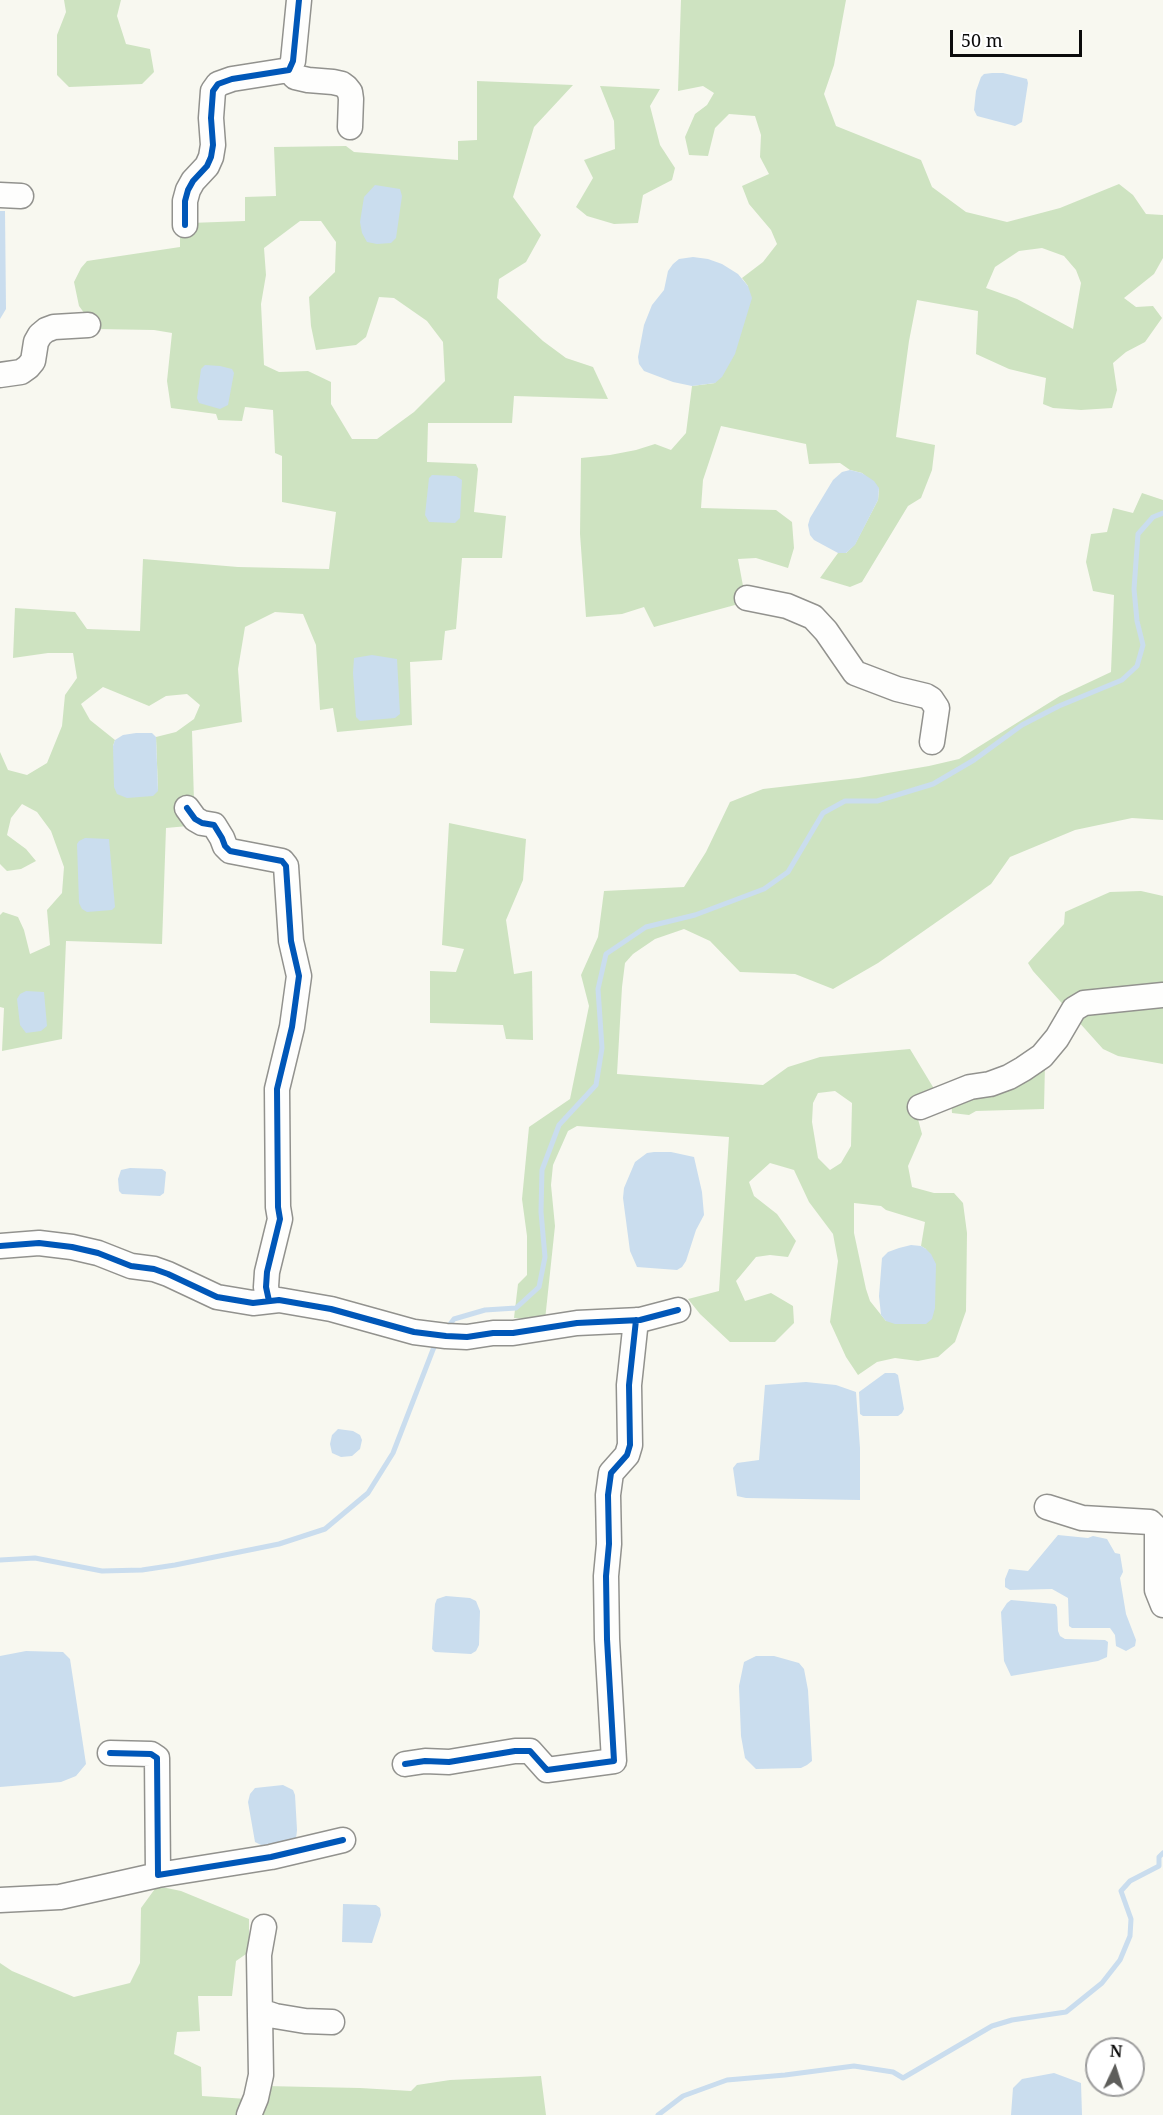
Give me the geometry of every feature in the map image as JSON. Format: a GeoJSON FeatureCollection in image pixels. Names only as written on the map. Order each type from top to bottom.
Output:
{"type":"FeatureCollection","features":[{"type":"Feature","properties":{"kind":"street"},"geometry":{"type":"LineString","coordinates":[[289,70],[293,61],[299,0]]}},
{"type":"Feature","properties":{"kind":"street"},"geometry":{"type":"LineString","coordinates":[[289,70],[295,77],[333,82],[346,87],[351,99],[350,127]]}},
{"type":"Feature","properties":{"kind":"street"},"geometry":{"type":"LineString","coordinates":[[184,225],[188,190],[212,157],[213,91],[218,84],[232,79],[289,70]]}},
{"type":"Feature","properties":{"kind":"street"},"geometry":{"type":"LineString","coordinates":[[0,375],[21,372],[28,367],[33,361],[36,342],[46,330],[54,327],[88,325]]}},
{"type":"Feature","properties":{"kind":"street"},"geometry":{"type":"LineString","coordinates":[[747,598],[787,606],[813,617],[826,631],[855,673],[931,699],[937,708],[932,741]]}},
{"type":"Feature","properties":{"kind":"street"},"geometry":{"type":"LineString","coordinates":[[187,808],[195,819],[214,825],[230,851],[282,861],[286,866],[291,941],[299,976],[292,1027],[278,1089],[276,1112],[280,1219],[267,1272],[266,1287],[269,1301]]}},
{"type":"Feature","properties":{"kind":"street"},"geometry":{"type":"LineString","coordinates":[[920,1107],[970,1088],[1009,1077],[1023,1069],[1042,1056],[1057,1038],[1074,1009],[1084,1003],[1163,995]]}},
{"type":"Feature","properties":{"kind":"street"},"geometry":{"type":"LineString","coordinates":[[0,1246],[39,1244],[72,1247],[98,1253],[131,1266],[154,1269],[217,1297],[253,1303],[279,1300],[331,1309],[414,1332],[446,1336],[513,1334],[577,1323],[636,1320],[678,1311]]}},
{"type":"Feature","properties":{"kind":"street"},"geometry":{"type":"LineString","coordinates":[[405,1764],[424,1761],[449,1762],[515,1751],[530,1751],[547,1770],[614,1761],[606,1628],[608,1495],[611,1473],[627,1455],[630,1445],[628,1385],[636,1320]]}},
{"type":"Feature","properties":{"kind":"street"},"geometry":{"type":"LineString","coordinates":[[1047,1507],[1082,1518],[1150,1522],[1157,1529],[1157,1590],[1163,1605]]}},
{"type":"Feature","properties":{"kind":"street"},"geometry":{"type":"LineString","coordinates":[[110,1753],[151,1754],[157,1758],[158,1875]]}},
{"type":"Feature","properties":{"kind":"street"},"geometry":{"type":"LineString","coordinates":[[0,1900],[60,1897],[158,1875],[271,1857],[344,1840]]}},
{"type":"Feature","properties":{"kind":"street"},"geometry":{"type":"LineString","coordinates":[[249,2115],[256,2098],[261,2075],[259,1955],[264,1927]]}},
{"type":"Feature","properties":{"kind":"street"},"geometry":{"type":"LineString","coordinates":[[260,2011],[305,2021],[332,2022]]}},
{"type":"Feature","properties":{"kind":"green space"},"geometry":{"type":"Polygon","coordinates":[[[64,0],[121,0],[117,16],[126,44],[150,49],[154,72],[142,84],[69,87],[57,75],[57,35],[66,12],[64,0]]]}},
{"type":"Feature","properties":{"kind":"green space"},"geometry":{"type":"Polygon","coordinates":[[[681,0],[846,0],[834,65],[824,94],[836,126],[921,160],[932,187],[966,212],[1007,222],[1060,208],[1119,184],[1133,195],[1146,214],[1163,215],[1163,258],[1154,274],[1124,298],[1136,307],[1153,306],[1162,318],[1145,342],[1126,352],[1113,363],[1117,390],[1112,408],[1081,410],[1053,408],[1043,404],[1046,378],[1009,369],[976,354],[978,311],[917,300],[896,437],[935,445],[932,470],[921,498],[908,506],[862,582],[850,587],[820,578],[838,553],[846,553],[855,544],[878,500],[879,489],[862,473],[850,470],[840,463],[809,464],[806,444],[721,426],[703,480],[701,508],[776,510],[792,522],[794,548],[788,568],[756,558],[738,559],[746,602],[654,627],[644,607],[622,614],[586,617],[580,534],[581,458],[610,455],[655,444],[671,450],[686,433],[692,386],[715,383],[748,286],[742,278],[763,262],[777,244],[771,230],[749,204],[742,186],[769,174],[760,157],[761,135],[755,116],[729,114],[715,128],[708,156],[689,155],[685,137],[695,114],[707,105],[714,93],[703,86],[678,91],[681,0]],[[1042,248],[1019,251],[995,267],[986,288],[1017,299],[1073,329],[1081,283],[1076,270],[1064,256],[1042,248]]]}},
{"type":"Feature","properties":{"kind":"green space"},"geometry":{"type":"Polygon","coordinates":[[[477,81],[573,85],[534,127],[513,197],[541,235],[526,262],[499,279],[497,298],[543,341],[566,358],[593,367],[608,399],[514,396],[512,423],[428,423],[427,462],[476,464],[478,469],[474,512],[506,516],[502,558],[462,558],[456,629],[445,631],[442,660],[410,662],[412,725],[337,732],[333,708],[320,710],[316,645],[303,614],[275,612],[245,627],[238,669],[242,722],[192,731],[194,802],[188,826],[166,828],[162,944],[66,941],[62,1039],[2,1051],[4,1008],[0,1007],[0,915],[3,912],[18,917],[30,954],[50,945],[47,910],[62,893],[64,867],[51,831],[37,812],[22,804],[11,818],[7,835],[26,849],[36,861],[21,869],[7,871],[0,864],[0,752],[8,770],[27,775],[47,763],[62,726],[65,695],[77,678],[73,653],[48,653],[13,658],[15,608],[75,612],[87,629],[140,631],[143,559],[238,567],[329,569],[336,512],[282,502],[282,456],[275,453],[273,410],[245,407],[242,421],[218,420],[216,414],[171,408],[167,381],[172,333],[154,330],[96,329],[79,306],[74,282],[81,268],[87,261],[180,247],[180,229],[190,223],[245,221],[245,197],[276,196],[274,147],[346,146],[354,152],[458,160],[458,141],[477,140],[477,81]],[[300,221],[264,248],[266,275],[261,304],[264,365],[279,372],[308,371],[331,382],[331,404],[352,439],[377,439],[414,412],[445,381],[443,342],[427,321],[394,298],[379,297],[366,337],[356,345],[316,350],[311,326],[309,297],[335,272],[336,242],[321,221],[300,221]],[[103,687],[81,704],[90,720],[115,740],[113,746],[158,790],[156,737],[176,732],[194,719],[200,705],[187,694],[166,696],[149,706],[103,687]]]}},
{"type":"Feature","properties":{"kind":"green space"},"geometry":{"type":"Polygon","coordinates":[[[600,86],[660,89],[650,106],[660,145],[675,168],[672,180],[643,195],[638,223],[614,224],[587,216],[576,207],[593,178],[584,160],[615,149],[614,121],[600,86]]]}},
{"type":"Feature","properties":{"kind":"green space"},"geometry":{"type":"Polygon","coordinates":[[[1142,493],[1163,500],[1163,820],[1132,818],[1075,830],[1010,857],[991,884],[878,963],[833,989],[795,974],[740,972],[710,941],[684,929],[655,939],[633,954],[625,963],[617,1074],[763,1085],[788,1067],[820,1057],[910,1049],[936,1092],[915,1108],[922,1134],[908,1166],[912,1187],[934,1193],[954,1193],[963,1203],[967,1233],[966,1311],[955,1342],[938,1357],[918,1361],[895,1358],[877,1362],[858,1375],[846,1357],[830,1322],[838,1261],[833,1234],[809,1202],[794,1170],[770,1163],[749,1182],[754,1196],[777,1214],[796,1241],[788,1257],[770,1255],[756,1257],[736,1281],[745,1301],[771,1293],[793,1306],[794,1323],[775,1342],[730,1342],[700,1314],[688,1299],[719,1291],[729,1137],[577,1126],[568,1131],[553,1165],[551,1185],[555,1226],[545,1320],[514,1318],[518,1284],[527,1275],[527,1236],[522,1199],[529,1127],[570,1099],[589,1006],[581,975],[598,937],[604,891],[684,887],[706,852],[730,802],[763,789],[858,778],[959,759],[1060,696],[1111,672],[1114,595],[1093,591],[1086,562],[1091,534],[1107,532],[1113,508],[1133,513],[1142,493]],[[835,1091],[818,1093],[813,1103],[812,1122],[818,1158],[830,1170],[841,1163],[851,1146],[852,1103],[835,1091]],[[854,1203],[854,1233],[866,1289],[870,1301],[886,1321],[926,1249],[921,1246],[925,1222],[886,1210],[881,1206],[854,1203]]]}},
{"type":"Feature","properties":{"kind":"green space"},"geometry":{"type":"Polygon","coordinates":[[[449,823],[526,839],[523,880],[506,920],[514,974],[532,971],[533,1040],[506,1039],[503,1025],[430,1023],[430,971],[456,972],[464,949],[442,945],[449,823]]]}},
{"type":"Feature","properties":{"kind":"green space"},"geometry":{"type":"Polygon","coordinates":[[[1141,891],[1163,896],[1163,1064],[1118,1056],[1103,1049],[1028,963],[1064,924],[1065,912],[1110,892],[1141,891]]]}},
{"type":"Feature","properties":{"kind":"green space"},"geometry":{"type":"Polygon","coordinates":[[[1045,1064],[1044,1109],[976,1111],[969,1115],[952,1113],[951,1100],[1045,1064]]]}},
{"type":"Feature","properties":{"kind":"green space"},"geometry":{"type":"Polygon","coordinates":[[[157,1886],[181,1891],[249,1919],[249,1952],[236,1961],[232,1996],[198,1996],[200,2031],[177,2032],[174,2054],[201,2067],[202,2096],[247,2099],[265,2086],[411,2091],[417,2085],[450,2080],[541,2076],[546,2115],[0,2115],[0,1963],[12,1971],[74,1997],[130,1983],[140,1963],[141,1908],[157,1886]]]}},
{"type":"Feature","properties":{"kind":"water"},"geometry":{"type":"Polygon","coordinates":[[[992,73],[1003,73],[1027,79],[1022,122],[1015,126],[977,116],[974,110],[976,91],[981,77],[992,73]]]}},
{"type":"Feature","properties":{"kind":"water"},"geometry":{"type":"Polygon","coordinates":[[[375,185],[400,189],[402,196],[396,238],[391,243],[367,242],[362,233],[360,222],[364,197],[375,185]]]}},
{"type":"Feature","properties":{"kind":"water"},"geometry":{"type":"Polygon","coordinates":[[[0,211],[5,211],[6,309],[0,319],[0,211]]]}},
{"type":"Feature","properties":{"kind":"water"},"geometry":{"type":"Polygon","coordinates":[[[693,257],[722,264],[738,274],[748,286],[752,298],[735,354],[722,377],[715,383],[692,386],[673,382],[644,371],[639,364],[638,357],[644,325],[652,305],[664,290],[668,271],[679,259],[693,257]]]}},
{"type":"Feature","properties":{"kind":"water"},"geometry":{"type":"Polygon","coordinates":[[[205,365],[232,369],[234,373],[228,405],[220,409],[199,403],[197,398],[201,369],[205,365]]]}},
{"type":"Feature","properties":{"kind":"water"},"geometry":{"type":"Polygon","coordinates":[[[850,470],[862,473],[874,481],[879,488],[878,500],[855,545],[846,553],[838,553],[814,540],[810,535],[808,525],[833,480],[842,472],[850,470]]]}},
{"type":"Feature","properties":{"kind":"water"},"geometry":{"type":"Polygon","coordinates":[[[432,475],[456,476],[462,480],[460,518],[455,523],[429,522],[425,515],[429,478],[432,475]]]}},
{"type":"Feature","properties":{"kind":"water"},"geometry":{"type":"Polygon","coordinates":[[[372,655],[397,659],[400,714],[395,718],[360,721],[356,717],[354,658],[372,655]]]}},
{"type":"Feature","properties":{"kind":"water"},"geometry":{"type":"Polygon","coordinates":[[[152,733],[156,737],[158,791],[153,796],[127,798],[117,794],[114,787],[113,746],[115,740],[123,735],[152,733]]]}},
{"type":"Feature","properties":{"kind":"water"},"geometry":{"type":"Polygon","coordinates":[[[85,838],[109,839],[115,907],[112,910],[87,912],[79,903],[77,844],[85,838]]]}},
{"type":"Feature","properties":{"kind":"water"},"geometry":{"type":"Polygon","coordinates":[[[26,991],[44,992],[47,1026],[41,1031],[26,1033],[20,1025],[17,999],[26,991]]]}},
{"type":"Feature","properties":{"kind":"water"},"geometry":{"type":"Polygon","coordinates":[[[671,1152],[694,1157],[702,1192],[704,1215],[696,1230],[686,1261],[677,1270],[637,1267],[630,1251],[623,1198],[624,1188],[635,1162],[647,1153],[671,1152]]]}},
{"type":"Feature","properties":{"kind":"water"},"geometry":{"type":"Polygon","coordinates":[[[162,1169],[166,1172],[164,1193],[160,1196],[122,1194],[119,1191],[118,1179],[121,1170],[162,1169]]]}},
{"type":"Feature","properties":{"kind":"water"},"geometry":{"type":"Polygon","coordinates":[[[911,1245],[926,1249],[936,1264],[935,1308],[932,1319],[926,1324],[895,1324],[886,1321],[881,1315],[879,1296],[882,1258],[888,1252],[911,1245]]]}},
{"type":"Feature","properties":{"kind":"water"},"geometry":{"type":"Polygon","coordinates":[[[885,1373],[898,1375],[904,1409],[902,1413],[898,1416],[863,1416],[860,1414],[859,1392],[885,1373]]]}},
{"type":"Feature","properties":{"kind":"water"},"geometry":{"type":"Polygon","coordinates":[[[806,1382],[836,1385],[856,1392],[860,1448],[860,1500],[737,1496],[733,1468],[737,1463],[759,1460],[765,1385],[806,1382]]]}},
{"type":"Feature","properties":{"kind":"water"},"geometry":{"type":"Polygon","coordinates":[[[338,1429],[353,1431],[360,1435],[362,1440],[360,1449],[352,1456],[341,1457],[332,1453],[330,1444],[332,1435],[338,1429]]]}},
{"type":"Feature","properties":{"kind":"water"},"geometry":{"type":"Polygon","coordinates":[[[1058,1535],[1088,1538],[1093,1536],[1107,1539],[1115,1553],[1120,1554],[1123,1572],[1120,1578],[1126,1614],[1136,1640],[1135,1646],[1126,1651],[1116,1646],[1115,1635],[1110,1628],[1072,1628],[1069,1626],[1068,1598],[1052,1589],[1010,1590],[1005,1587],[1009,1569],[1028,1571],[1058,1535]]]}},
{"type":"Feature","properties":{"kind":"water"},"geometry":{"type":"Polygon","coordinates":[[[446,1596],[470,1598],[476,1601],[480,1611],[479,1645],[471,1654],[435,1652],[432,1649],[435,1604],[437,1599],[446,1596]]]}},
{"type":"Feature","properties":{"kind":"water"},"geometry":{"type":"Polygon","coordinates":[[[1011,1600],[1055,1604],[1060,1636],[1065,1639],[1105,1640],[1108,1642],[1107,1657],[1098,1661],[1011,1676],[1004,1661],[1001,1612],[1011,1600]]]}},
{"type":"Feature","properties":{"kind":"water"},"geometry":{"type":"Polygon","coordinates":[[[26,1651],[63,1652],[70,1659],[86,1764],[76,1776],[61,1782],[0,1787],[0,1656],[26,1651]]]}},
{"type":"Feature","properties":{"kind":"water"},"geometry":{"type":"Polygon","coordinates":[[[756,1656],[774,1656],[799,1663],[804,1669],[808,1690],[812,1761],[801,1768],[756,1769],[745,1758],[741,1736],[739,1686],[744,1662],[756,1656]]]}},
{"type":"Feature","properties":{"kind":"water"},"geometry":{"type":"Polygon","coordinates":[[[283,1785],[293,1790],[295,1795],[296,1839],[291,1842],[263,1846],[255,1842],[248,1802],[250,1794],[255,1788],[283,1785]]]}},
{"type":"Feature","properties":{"kind":"water"},"geometry":{"type":"Polygon","coordinates":[[[343,1904],[376,1905],[380,1908],[381,1915],[372,1943],[342,1942],[343,1904]]]}},
{"type":"Feature","properties":{"kind":"water"},"geometry":{"type":"Polygon","coordinates":[[[1054,2073],[1081,2083],[1082,2115],[1011,2115],[1013,2088],[1022,2079],[1054,2073]]]}},
{"type":"Feature","properties":{"kind":"waterway"},"geometry":{"type":"LineString","coordinates":[[447,1328],[454,1319],[485,1310],[516,1308],[539,1287],[545,1257],[541,1212],[542,1170],[559,1125],[596,1085],[602,1048],[598,989],[606,954],[646,927],[695,915],[764,889],[788,872],[823,813],[845,801],[877,801],[933,784],[974,760],[1022,725],[1059,706],[1122,680],[1137,666],[1143,645],[1137,621],[1134,589],[1138,534],[1153,517],[1163,513]]}},
{"type":"Feature","properties":{"kind":"waterway"},"geometry":{"type":"LineString","coordinates":[[0,1560],[35,1558],[102,1571],[142,1570],[279,1544],[325,1529],[368,1493],[393,1453],[438,1341]]}},
{"type":"Feature","properties":{"kind":"waterway"},"geometry":{"type":"LineString","coordinates":[[658,2115],[683,2096],[727,2080],[854,2066],[893,2072],[903,2078],[992,2026],[1012,2020],[1066,2012],[1102,1983],[1120,1960],[1130,1936],[1131,1919],[1121,1891],[1130,1881],[1159,1866],[1159,1857],[1163,1853]]}},
{"type":"Feature","properties":{"kind":"cycle path"},"geometry":{"type":"LineString","coordinates":[[185,225],[185,201],[188,190],[207,166],[211,157],[213,91],[218,84],[232,79],[289,70],[293,61],[299,0]]}},
{"type":"Feature","properties":{"kind":"cycle path"},"geometry":{"type":"LineString","coordinates":[[187,808],[195,819],[214,825],[230,851],[282,861],[286,866],[291,941],[299,976],[292,1027],[277,1089],[280,1219],[267,1272],[266,1287],[269,1301]]}},
{"type":"Feature","properties":{"kind":"cycle path"},"geometry":{"type":"LineString","coordinates":[[0,1246],[39,1243],[72,1247],[98,1253],[131,1266],[154,1269],[217,1297],[253,1303],[279,1300],[331,1309],[414,1332],[446,1336],[467,1337],[513,1333],[577,1323],[640,1320],[678,1310]]}},
{"type":"Feature","properties":{"kind":"cycle path"},"geometry":{"type":"LineString","coordinates":[[405,1764],[425,1761],[449,1762],[515,1751],[530,1751],[547,1770],[614,1761],[607,1639],[608,1495],[611,1473],[627,1455],[630,1445],[629,1385],[636,1320]]}},
{"type":"Feature","properties":{"kind":"cycle path"},"geometry":{"type":"LineString","coordinates":[[110,1753],[151,1754],[157,1758],[158,1875],[271,1857],[343,1840]]}}]}
